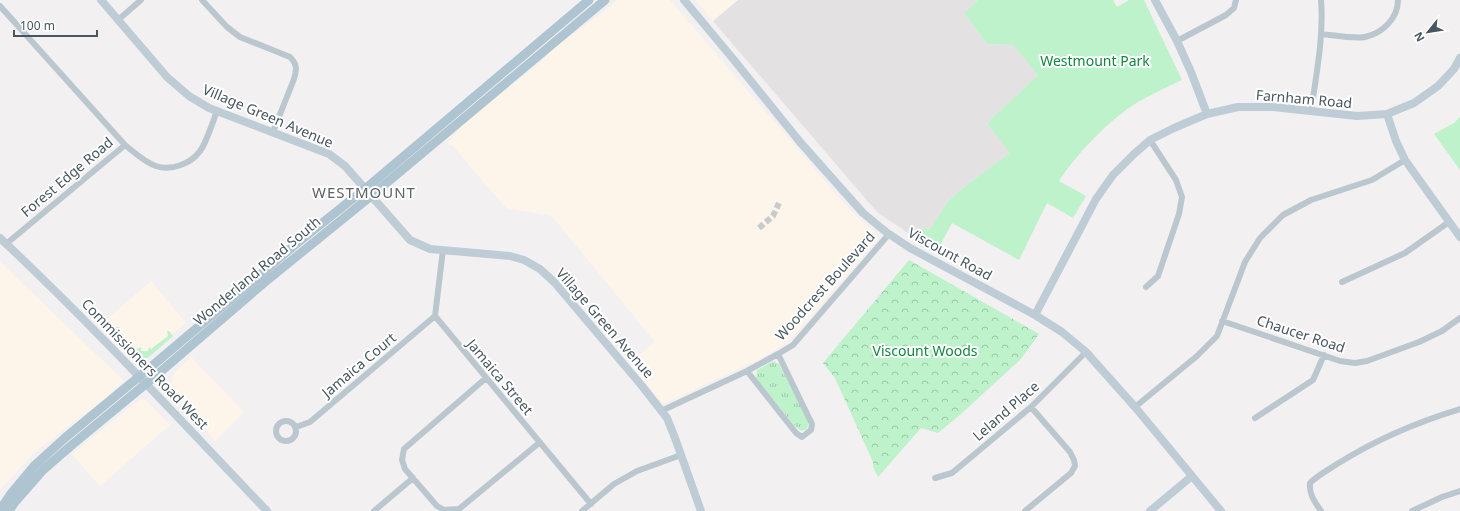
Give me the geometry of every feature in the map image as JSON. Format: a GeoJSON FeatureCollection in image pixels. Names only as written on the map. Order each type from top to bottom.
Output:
{"type":"FeatureCollection","features":[{"type":"Feature","properties":{"kind":"main road","name":"Wonderland Road South"},"geometry":{"type":"LineString","coordinates":[[0,510],[10,495],[45,456],[66,437],[296,244],[365,189],[589,0]]}},
{"type":"Feature","properties":{"kind":"main road","name":"Wonderland Road South"},"geometry":{"type":"LineString","coordinates":[[9,511],[43,470],[104,417],[146,384],[265,282],[371,196],[605,0]]}},
{"type":"Feature","properties":{"kind":"street","name":"Village Green Avenue"},"geometry":{"type":"LineString","coordinates":[[102,0],[167,77],[189,96],[209,108],[329,154],[345,166],[410,240],[430,249],[510,256],[524,260],[540,269],[560,289],[667,418],[701,511]]}},
{"type":"Feature","properties":{"kind":"street"},"geometry":{"type":"LineString","coordinates":[[118,20],[141,0]]}},
{"type":"Feature","properties":{"kind":"street"},"geometry":{"type":"LineString","coordinates":[[202,0],[227,27],[240,37],[290,57],[295,62],[297,70],[273,132]]}},
{"type":"Feature","properties":{"kind":"street","name":"Viscount Road"},"geometry":{"type":"LineString","coordinates":[[684,0],[800,142],[863,213],[889,234],[910,248],[1035,315],[1062,332],[1086,352],[1135,407],[1221,511]]}},
{"type":"Feature","properties":{"kind":"street"},"geometry":{"type":"LineString","coordinates":[[1155,0],[1177,41],[1207,114]]}},
{"type":"Feature","properties":{"kind":"street"},"geometry":{"type":"LineString","coordinates":[[1177,41],[1226,15],[1234,8],[1236,0]]}},
{"type":"Feature","properties":{"kind":"street"},"geometry":{"type":"LineString","coordinates":[[1311,112],[1321,34],[1321,0]]}},
{"type":"Feature","properties":{"kind":"street"},"geometry":{"type":"LineString","coordinates":[[1321,34],[1364,38],[1379,32],[1392,20],[1398,6],[1398,0]]}},
{"type":"Feature","properties":{"kind":"street"},"geometry":{"type":"LineString","coordinates":[[0,6],[125,145],[140,157],[156,166],[171,167],[188,162],[201,151],[218,111]]}},
{"type":"Feature","properties":{"kind":"street","name":"Farnham Road"},"geometry":{"type":"LineString","coordinates":[[1035,315],[1096,199],[1113,175],[1150,140],[1207,114],[1238,107],[1273,107],[1357,116],[1387,114],[1414,103],[1438,86],[1454,68],[1460,58]]}},
{"type":"Feature","properties":{"kind":"street"},"geometry":{"type":"LineString","coordinates":[[1387,114],[1396,141],[1405,160],[1460,237]]}},
{"type":"Feature","properties":{"kind":"street"},"geometry":{"type":"LineString","coordinates":[[1146,287],[1158,276],[1179,214],[1182,197],[1176,180],[1150,140]]}},
{"type":"Feature","properties":{"kind":"street","name":"Forest Edge Road"},"geometry":{"type":"LineString","coordinates":[[3,241],[125,145]]}},
{"type":"Feature","properties":{"kind":"street"},"geometry":{"type":"LineString","coordinates":[[1135,407],[1197,356],[1217,336],[1245,262],[1260,238],[1283,215],[1311,200],[1372,180],[1405,160]]}},
{"type":"Feature","properties":{"kind":"street"},"geometry":{"type":"LineString","coordinates":[[1342,282],[1405,253],[1449,222]]}},
{"type":"Feature","properties":{"kind":"street","name":"Woodcrest Boulevard"},"geometry":{"type":"LineString","coordinates":[[661,411],[747,371],[793,344],[889,234]]}},
{"type":"Feature","properties":{"kind":"street","name":"Commissioners Road West"},"geometry":{"type":"LineString","coordinates":[[3,241],[45,280],[267,511]]}},
{"type":"Feature","properties":{"kind":"street"},"geometry":{"type":"LineString","coordinates":[[434,316],[443,250]]}},
{"type":"Feature","properties":{"kind":"street","name":"Jamaica Street"},"geometry":{"type":"LineString","coordinates":[[434,316],[590,504]]}},
{"type":"Feature","properties":{"kind":"street","name":"Jamaica Court"},"geometry":{"type":"LineString","coordinates":[[296,427],[310,422],[434,316]]}},
{"type":"Feature","properties":{"kind":"street","name":"Chaucer Road"},"geometry":{"type":"LineString","coordinates":[[1222,321],[1324,356],[1340,361],[1355,363],[1367,361],[1419,342],[1442,331],[1460,318]]}},
{"type":"Feature","properties":{"kind":"street","name":"Leland Place"},"geometry":{"type":"LineString","coordinates":[[935,478],[952,473],[1031,407],[1086,352]]}},
{"type":"Feature","properties":{"kind":"street","name":"Woodcrest Boulevard"},"geometry":{"type":"LineString","coordinates":[[747,371],[796,433],[802,437],[811,430],[812,424],[778,354]]}},
{"type":"Feature","properties":{"kind":"street"},"geometry":{"type":"LineString","coordinates":[[1255,418],[1265,410],[1313,380],[1324,356]]}},
{"type":"Feature","properties":{"kind":"street"},"geometry":{"type":"LineString","coordinates":[[486,378],[404,449],[402,460],[405,469],[437,506],[444,510],[459,509],[539,442]]}},
{"type":"Feature","properties":{"kind":"street"},"geometry":{"type":"LineString","coordinates":[[1025,511],[1071,473],[1075,466],[1070,452],[1031,407]]}},
{"type":"Feature","properties":{"kind":"street"},"geometry":{"type":"LineString","coordinates":[[1321,511],[1309,490],[1310,483],[1315,477],[1389,436],[1433,417],[1460,409]]}},
{"type":"Feature","properties":{"kind":"street"},"geometry":{"type":"LineString","coordinates":[[582,511],[614,484],[637,471],[681,455]]}},
{"type":"Feature","properties":{"kind":"street"},"geometry":{"type":"LineString","coordinates":[[1150,511],[1192,476]]}},
{"type":"Feature","properties":{"kind":"street"},"geometry":{"type":"LineString","coordinates":[[374,511],[413,478]]}},
{"type":"Feature","properties":{"kind":"street"},"geometry":{"type":"LineString","coordinates":[[1412,511],[1442,497],[1460,491]]}},
{"type":"Feature","properties":{"kind":"shaded area"},"geometry":{"type":"Polygon","coordinates":[[[617,0],[670,0],[847,207],[877,234],[878,239],[801,328],[787,342],[754,362],[663,404],[629,363],[655,342],[552,216],[506,208],[453,146],[447,144],[461,126],[542,61],[555,47],[598,16],[617,0]]]}},
{"type":"Feature","properties":{"kind":"shaded area"},"geometry":{"type":"Polygon","coordinates":[[[696,0],[738,0],[713,21],[696,0]]]}},
{"type":"Feature","properties":{"kind":"shaded area"},"geometry":{"type":"Polygon","coordinates":[[[738,0],[978,0],[964,13],[987,44],[1013,45],[1038,75],[987,123],[1011,153],[964,187],[948,201],[930,229],[924,228],[918,240],[877,212],[713,21],[738,0]]]}},
{"type":"Feature","properties":{"kind":"shaded area"},"geometry":{"type":"Polygon","coordinates":[[[0,262],[124,381],[105,398],[35,452],[0,490],[0,262]]]}},
{"type":"Feature","properties":{"kind":"shaded area"},"geometry":{"type":"Polygon","coordinates":[[[151,281],[186,323],[144,357],[105,321],[151,281]]]}},
{"type":"Feature","properties":{"kind":"shaded area"},"geometry":{"type":"Polygon","coordinates":[[[191,357],[244,412],[215,441],[170,386],[175,372],[191,357]]]}},
{"type":"Feature","properties":{"kind":"shaded area"},"geometry":{"type":"Polygon","coordinates":[[[140,399],[146,400],[170,425],[100,486],[72,454],[140,399]]]}},
{"type":"Feature","properties":{"kind":"green space","name":"Westmount Park"},"geometry":{"type":"Polygon","coordinates":[[[978,0],[1113,0],[1117,7],[1129,0],[1144,0],[1182,80],[1143,99],[1127,109],[1105,127],[1075,159],[1059,181],[1086,196],[1073,218],[1047,203],[1019,260],[952,223],[937,251],[918,240],[924,228],[930,229],[948,201],[964,187],[1010,153],[987,123],[1038,75],[1013,45],[987,44],[964,13],[978,0]]]}},
{"type":"Feature","properties":{"kind":"green space"},"geometry":{"type":"Polygon","coordinates":[[[1460,117],[1460,170],[1434,134],[1454,123],[1460,117]]]}},
{"type":"Feature","properties":{"kind":"green space","name":"Viscount Woods"},"geometry":{"type":"Polygon","coordinates":[[[909,260],[1039,334],[1021,359],[938,433],[921,428],[878,477],[873,467],[873,462],[835,378],[823,363],[909,260]]]}},
{"type":"Feature","properties":{"kind":"green space"},"geometry":{"type":"Polygon","coordinates":[[[116,327],[120,327],[118,331],[137,349],[141,347],[141,351],[148,351],[149,347],[151,349],[168,336],[167,331],[169,331],[173,336],[149,357],[143,359],[112,330],[116,327]]]}},
{"type":"Feature","properties":{"kind":"green space"},"geometry":{"type":"Polygon","coordinates":[[[773,361],[779,364],[808,419],[807,429],[800,430],[794,425],[756,378],[757,370],[773,361]]]}},
{"type":"Feature","properties":{"kind":"tunnel"},"geometry":{"type":"LineString","coordinates":[[759,228],[773,216],[779,203]]}},
{"type":"Feature","properties":{"kind":"district","name":"WESTMOUNT"},"geometry":{"type":"Point","coordinates":[364,193]}}]}
